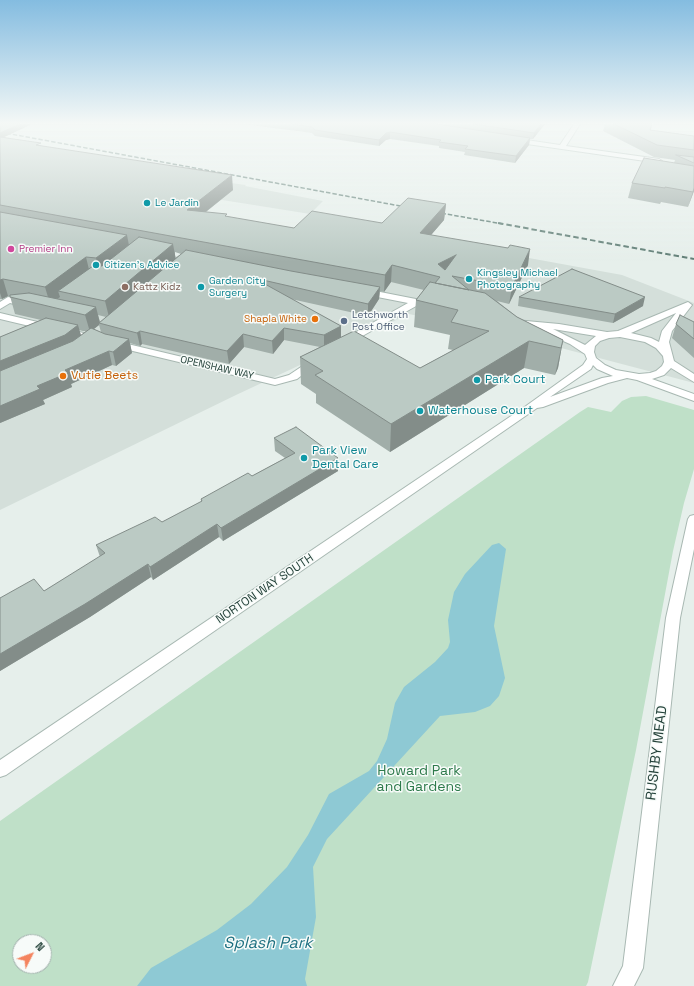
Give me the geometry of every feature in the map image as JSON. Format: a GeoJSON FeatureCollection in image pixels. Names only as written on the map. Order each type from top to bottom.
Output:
{"type":"FeatureCollection","features":[{"type":"Feature","properties":{"kind":"street"},"geometry":{"type":"LineString","coordinates":[[354,290],[440,306]]}},
{"type":"Feature","properties":{"kind":"street"},"geometry":{"type":"LineString","coordinates":[[0,306],[8,300],[37,306]]}},
{"type":"Feature","properties":{"kind":"street"},"geometry":{"type":"LineString","coordinates":[[334,348],[418,302]]}},
{"type":"Feature","properties":{"kind":"street"},"geometry":{"type":"LineString","coordinates":[[620,334],[636,329],[691,303]]}},
{"type":"Feature","properties":{"kind":"street"},"geometry":{"type":"LineString","coordinates":[[667,358],[664,342],[667,331],[691,303]]}},
{"type":"Feature","properties":{"kind":"street","name":"OPENSHAW WAY"},"geometry":{"type":"LineString","coordinates":[[0,316],[93,337],[117,345],[275,382],[293,377],[322,356]]}},
{"type":"Feature","properties":{"kind":"street"},"geometry":{"type":"LineString","coordinates":[[510,321],[607,335],[620,334],[648,340],[659,346],[667,358],[694,379]]}},
{"type":"Feature","properties":{"kind":"street"},"geometry":{"type":"LineString","coordinates":[[537,326],[573,342],[591,356],[601,367],[614,373],[634,377],[694,398]]}},
{"type":"Feature","properties":{"kind":"street"},"geometry":{"type":"LineString","coordinates":[[83,344],[102,329]]}},
{"type":"Feature","properties":{"kind":"street","name":"NORTON WAY SOUTH"},"geometry":{"type":"LineString","coordinates":[[0,769],[530,408],[580,372],[591,356],[590,345],[597,339],[607,335]]}},
{"type":"Feature","properties":{"kind":"street","name":"NORTON WAY SOUTH"},"geometry":{"type":"LineString","coordinates":[[530,408],[606,380],[651,376],[660,373],[666,368],[667,358]]}},
{"type":"Feature","properties":{"kind":"street","name":"RUSHBY MEAD"},"geometry":{"type":"LineString","coordinates":[[623,986],[632,968],[673,618],[694,519]]}},
{"type":"Feature","properties":{"kind":"shaded area"},"geometry":{"type":"Polygon","coordinates":[[[150,172],[246,185],[245,186],[323,201],[310,214],[216,199],[128,247],[185,258],[414,237],[622,275],[694,303],[694,383],[542,343],[409,314],[236,395],[0,510],[0,223],[150,172]]]}},
{"type":"Feature","properties":{"kind":"green space","name":"Howard Park and Gardens"},"geometry":{"type":"Polygon","coordinates":[[[646,396],[694,410],[694,469],[684,503],[673,551],[636,750],[586,986],[0,986],[0,821],[580,412],[588,407],[611,412],[622,401],[631,397],[646,396]]]}},
{"type":"Feature","properties":{"kind":"water","name":"Splash Park"},"geometry":{"type":"Polygon","coordinates":[[[499,543],[506,549],[494,626],[505,678],[499,696],[490,706],[475,712],[440,716],[327,839],[313,867],[316,917],[305,979],[307,986],[137,986],[151,968],[217,930],[251,904],[287,867],[308,835],[329,794],[369,771],[377,761],[387,739],[395,703],[404,687],[435,662],[448,648],[450,642],[448,620],[454,592],[465,574],[492,545],[499,543]]]}},
{"type":"Feature","properties":{"kind":"building"},"geometry":{"type":"Polygon","coordinates":[[[0,170],[199,170],[232,175],[187,210],[227,214],[225,216],[294,228],[312,211],[382,223],[408,198],[446,204],[420,233],[508,248],[510,245],[530,249],[512,287],[452,276],[469,290],[435,283],[440,277],[392,265],[385,275],[0,205],[0,170]],[[456,255],[438,264],[445,270],[456,255]]]}},
{"type":"Feature","properties":{"kind":"building"},"geometry":{"type":"Polygon","coordinates":[[[638,170],[694,170],[693,192],[632,183],[638,170]]]}},
{"type":"Feature","properties":{"kind":"building"},"geometry":{"type":"Polygon","coordinates":[[[0,212],[127,235],[96,258],[86,257],[45,287],[3,279],[0,280],[0,212]]]}},
{"type":"Feature","properties":{"kind":"building"},"geometry":{"type":"Polygon","coordinates":[[[139,237],[173,244],[105,301],[58,291],[93,266],[102,266],[139,237]]]}},
{"type":"Feature","properties":{"kind":"building"},"geometry":{"type":"Polygon","coordinates":[[[186,250],[380,287],[368,304],[254,278],[341,326],[324,335],[284,328],[272,341],[243,334],[227,351],[140,331],[137,333],[99,323],[186,250]]]}},
{"type":"Feature","properties":{"kind":"building"},"geometry":{"type":"Polygon","coordinates":[[[572,269],[645,297],[615,314],[519,297],[572,269]]]}},
{"type":"Feature","properties":{"kind":"building"},"geometry":{"type":"Polygon","coordinates":[[[430,282],[485,293],[517,317],[563,340],[561,348],[529,341],[391,424],[315,375],[323,371],[300,357],[354,331],[420,368],[489,331],[451,322],[458,310],[416,300],[430,282]]]}},
{"type":"Feature","properties":{"kind":"building"},"geometry":{"type":"Polygon","coordinates":[[[29,293],[96,307],[85,315],[10,297],[10,295],[29,293]]]}},
{"type":"Feature","properties":{"kind":"building"},"geometry":{"type":"Polygon","coordinates":[[[680,315],[694,322],[694,339],[676,324],[680,315]]]}},
{"type":"Feature","properties":{"kind":"building"},"geometry":{"type":"Polygon","coordinates":[[[46,318],[78,325],[65,335],[0,361],[0,337],[46,318]]]}},
{"type":"Feature","properties":{"kind":"building"},"geometry":{"type":"Polygon","coordinates":[[[91,328],[105,334],[129,339],[113,352],[109,351],[65,370],[68,373],[37,386],[40,389],[0,406],[0,371],[73,341],[91,328]]]}},
{"type":"Feature","properties":{"kind":"building"},"geometry":{"type":"Polygon","coordinates":[[[296,427],[338,458],[221,528],[217,524],[150,567],[148,564],[85,604],[0,654],[0,598],[34,579],[44,591],[105,553],[96,545],[155,517],[162,522],[202,501],[201,499],[248,473],[252,476],[295,453],[274,438],[296,427]]]}},
{"type":"Feature","properties":{"kind":"railway"},"geometry":{"type":"LineString","coordinates":[[206,170],[411,208]]}},
{"type":"Feature","properties":{"kind":"railway"},"geometry":{"type":"LineString","coordinates":[[435,212],[503,224]]}},
{"type":"Feature","properties":{"kind":"railway"},"geometry":{"type":"LineString","coordinates":[[498,223],[694,259]]}},
{"type":"Feature","properties":{"kind":"place","name":"Le Jardin"},"geometry":{"type":"Point","coordinates":[147,203]}},
{"type":"Feature","properties":{"kind":"place","name":"Premier Inn"},"geometry":{"type":"Point","coordinates":[11,249]}},
{"type":"Feature","properties":{"kind":"place","name":"Citizen's Advice"},"geometry":{"type":"Point","coordinates":[96,265]}},
{"type":"Feature","properties":{"kind":"place","name":"Kingsley Michael Photography"},"geometry":{"type":"Point","coordinates":[469,279]}},
{"type":"Feature","properties":{"kind":"place","name":"Kattz Kidz"},"geometry":{"type":"Point","coordinates":[125,287]}},
{"type":"Feature","properties":{"kind":"place","name":"Garden City Surgery"},"geometry":{"type":"Point","coordinates":[201,287]}},
{"type":"Feature","properties":{"kind":"place","name":"Shapla White"},"geometry":{"type":"Point","coordinates":[315,319]}},
{"type":"Feature","properties":{"kind":"place","name":"Letchworth Post Office"},"geometry":{"type":"Point","coordinates":[344,321]}},
{"type":"Feature","properties":{"kind":"place","name":"Vutie Beets"},"geometry":{"type":"Point","coordinates":[63,376]}},
{"type":"Feature","properties":{"kind":"place","name":"Park Court"},"geometry":{"type":"Point","coordinates":[477,380]}},
{"type":"Feature","properties":{"kind":"place","name":"Waterhouse Court"},"geometry":{"type":"Point","coordinates":[420,411]}},
{"type":"Feature","properties":{"kind":"place","name":"Park View Dental Care"},"geometry":{"type":"Point","coordinates":[304,458]}}]}
